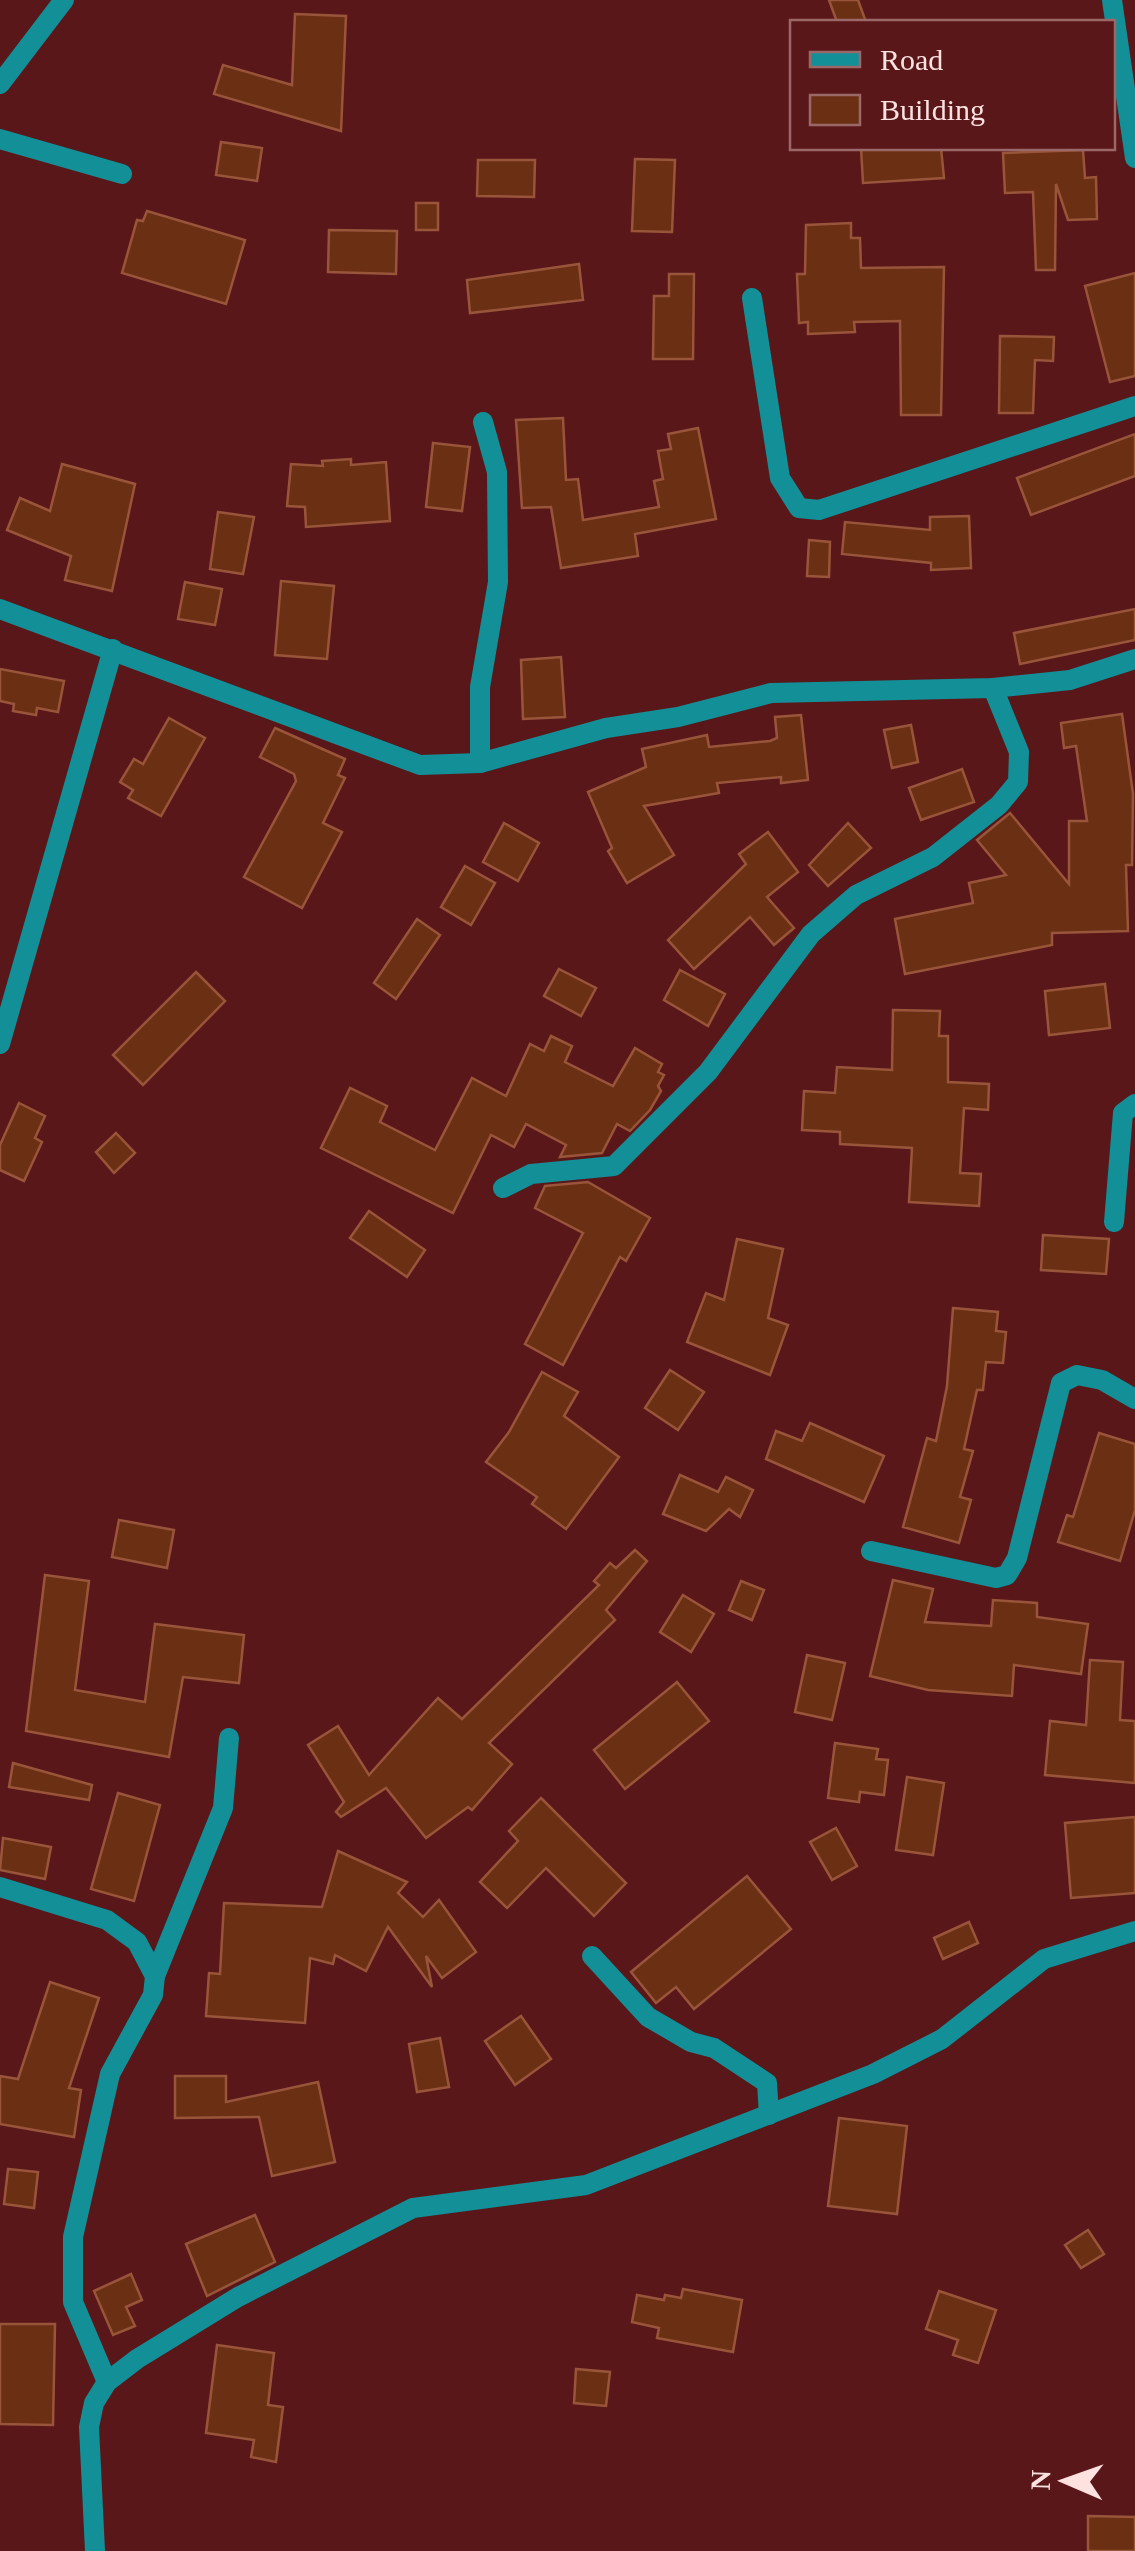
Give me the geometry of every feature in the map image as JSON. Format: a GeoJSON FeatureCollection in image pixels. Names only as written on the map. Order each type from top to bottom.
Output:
{"type":"FeatureCollection","features":[{"type":"Feature","properties":{"kind":"street"},"geometry":{"type":"LineString","coordinates":[[0,84],[64,0]]}},
{"type":"Feature","properties":{"kind":"street"},"geometry":{"type":"LineString","coordinates":[[1115,21],[1135,158]]}},
{"type":"Feature","properties":{"kind":"street"},"geometry":{"type":"LineString","coordinates":[[0,139],[122,174]]}},
{"type":"Feature","properties":{"kind":"street"},"geometry":{"type":"LineString","coordinates":[[752,298],[780,478],[799,508],[819,510],[1135,406]]}},
{"type":"Feature","properties":{"kind":"street"},"geometry":{"type":"LineString","coordinates":[[480,764],[480,687],[498,582],[497,472],[483,422]]}},
{"type":"Feature","properties":{"kind":"street"},"geometry":{"type":"LineString","coordinates":[[0,609],[113,648],[420,766],[480,764],[606,728],[678,717],[771,693],[993,688],[1070,680],[1135,658]]}},
{"type":"Feature","properties":{"kind":"street"},"geometry":{"type":"LineString","coordinates":[[0,1044],[113,648]]}},
{"type":"Feature","properties":{"kind":"street"},"geometry":{"type":"LineString","coordinates":[[503,1188],[531,1174],[614,1166],[708,1072],[810,934],[856,895],[933,857],[999,805],[1018,782],[1019,752],[993,688]]}},
{"type":"Feature","properties":{"kind":"street"},"geometry":{"type":"LineString","coordinates":[[1114,1222],[1122,1113],[1135,1104]]}},
{"type":"Feature","properties":{"kind":"street"},"geometry":{"type":"LineString","coordinates":[[871,1551],[996,1578],[1008,1575],[1017,1558],[1061,1383],[1077,1375],[1102,1380],[1135,1399]]}},
{"type":"Feature","properties":{"kind":"street"},"geometry":{"type":"LineString","coordinates":[[107,2382],[73,2302],[72,2237],[110,2074],[153,1995],[155,1976],[223,1808],[229,1738]]}},
{"type":"Feature","properties":{"kind":"street"},"geometry":{"type":"LineString","coordinates":[[0,1887],[107,1920],[136,1942],[155,1976]]}},
{"type":"Feature","properties":{"kind":"street"},"geometry":{"type":"LineString","coordinates":[[95,2551],[89,2427],[94,2403],[107,2382],[238,2297],[413,2208],[586,2185],[872,2074],[942,2039],[1044,1959],[1135,1931]]}},
{"type":"Feature","properties":{"kind":"street"},"geometry":{"type":"LineString","coordinates":[[592,1956],[648,2018],[691,2042],[714,2048],[767,2084],[769,2115]]}},
{"type":"Feature","properties":{"kind":"building"},"geometry":{"type":"Polygon","coordinates":[[[829,0],[858,0],[865,20],[836,20],[829,0]]]}},
{"type":"Feature","properties":{"kind":"building"},"geometry":{"type":"Polygon","coordinates":[[[295,14],[346,16],[341,131],[214,94],[223,65],[292,85],[295,14]]]}},
{"type":"Feature","properties":{"kind":"building"},"geometry":{"type":"Polygon","coordinates":[[[221,142],[262,148],[257,181],[216,175],[221,142]]]}},
{"type":"Feature","properties":{"kind":"building"},"geometry":{"type":"Polygon","coordinates":[[[861,150],[941,150],[944,178],[863,183],[861,150]]]}},
{"type":"Feature","properties":{"kind":"building"},"geometry":{"type":"Polygon","coordinates":[[[1083,150],[1085,178],[1096,177],[1097,219],[1068,220],[1056,184],[1055,270],[1036,270],[1033,192],[1005,193],[1003,153],[1083,150]]]}},
{"type":"Feature","properties":{"kind":"building"},"geometry":{"type":"Polygon","coordinates":[[[635,159],[675,160],[672,232],[632,231],[635,159]]]}},
{"type":"Feature","properties":{"kind":"building"},"geometry":{"type":"Polygon","coordinates":[[[478,160],[535,160],[534,197],[477,196],[478,160]]]}},
{"type":"Feature","properties":{"kind":"building"},"geometry":{"type":"Polygon","coordinates":[[[416,203],[438,203],[438,230],[416,230],[416,203]]]}},
{"type":"Feature","properties":{"kind":"building"},"geometry":{"type":"Polygon","coordinates":[[[147,211],[245,240],[226,304],[122,273],[137,220],[143,221],[147,211]]]}},
{"type":"Feature","properties":{"kind":"building"},"geometry":{"type":"Polygon","coordinates":[[[851,223],[851,238],[860,238],[861,268],[944,267],[941,415],[901,415],[900,321],[854,322],[855,332],[808,334],[808,322],[799,323],[797,274],[805,274],[806,225],[851,223]]]}},
{"type":"Feature","properties":{"kind":"building"},"geometry":{"type":"Polygon","coordinates":[[[329,230],[397,231],[396,274],[328,272],[329,230]]]}},
{"type":"Feature","properties":{"kind":"building"},"geometry":{"type":"Polygon","coordinates":[[[579,264],[583,300],[470,313],[467,280],[579,264]]]}},
{"type":"Feature","properties":{"kind":"building"},"geometry":{"type":"Polygon","coordinates":[[[1135,273],[1135,376],[1110,382],[1085,286],[1135,273]]]}},
{"type":"Feature","properties":{"kind":"building"},"geometry":{"type":"Polygon","coordinates":[[[669,274],[694,274],[693,359],[653,359],[654,296],[669,296],[669,274]]]}},
{"type":"Feature","properties":{"kind":"building"},"geometry":{"type":"Polygon","coordinates":[[[1000,336],[1054,337],[1053,361],[1035,360],[1033,413],[999,413],[1000,336]]]}},
{"type":"Feature","properties":{"kind":"building"},"geometry":{"type":"Polygon","coordinates":[[[563,418],[566,480],[578,479],[583,520],[659,507],[654,481],[663,479],[658,451],[671,449],[668,434],[698,428],[716,519],[635,534],[638,556],[561,568],[551,507],[522,508],[516,420],[563,418]]]}},
{"type":"Feature","properties":{"kind":"building"},"geometry":{"type":"Polygon","coordinates":[[[1135,434],[1135,476],[1031,515],[1017,478],[1135,434]]]}},
{"type":"Feature","properties":{"kind":"building"},"geometry":{"type":"Polygon","coordinates":[[[433,443],[470,447],[462,511],[426,507],[433,443]]]}},
{"type":"Feature","properties":{"kind":"building"},"geometry":{"type":"Polygon","coordinates":[[[351,459],[351,465],[386,462],[390,521],[306,527],[305,507],[287,506],[291,464],[323,466],[322,461],[351,459]]]}},
{"type":"Feature","properties":{"kind":"building"},"geometry":{"type":"Polygon","coordinates":[[[62,464],[135,484],[112,591],[65,580],[71,556],[7,530],[20,498],[50,511],[62,464]]]}},
{"type":"Feature","properties":{"kind":"building"},"geometry":{"type":"Polygon","coordinates":[[[218,512],[254,517],[243,574],[210,569],[218,512]]]}},
{"type":"Feature","properties":{"kind":"building"},"geometry":{"type":"Polygon","coordinates":[[[969,516],[971,568],[931,570],[931,563],[842,554],[845,522],[930,530],[930,517],[969,516]]]}},
{"type":"Feature","properties":{"kind":"building"},"geometry":{"type":"Polygon","coordinates":[[[809,540],[830,542],[829,577],[807,576],[809,540]]]}},
{"type":"Feature","properties":{"kind":"building"},"geometry":{"type":"Polygon","coordinates":[[[281,581],[334,586],[327,659],[275,655],[281,581]]]}},
{"type":"Feature","properties":{"kind":"building"},"geometry":{"type":"Polygon","coordinates":[[[185,582],[222,589],[215,625],[178,619],[185,582]]]}},
{"type":"Feature","properties":{"kind":"building"},"geometry":{"type":"Polygon","coordinates":[[[1135,609],[1135,640],[1020,664],[1014,633],[1135,609]]]}},
{"type":"Feature","properties":{"kind":"building"},"geometry":{"type":"Polygon","coordinates":[[[561,657],[565,717],[523,719],[521,660],[561,657]]]}},
{"type":"Feature","properties":{"kind":"building"},"geometry":{"type":"Polygon","coordinates":[[[0,669],[64,681],[58,712],[37,708],[36,715],[13,711],[14,704],[0,701],[0,669]]]}},
{"type":"Feature","properties":{"kind":"building"},"geometry":{"type":"Polygon","coordinates":[[[1122,714],[1133,794],[1132,865],[1126,865],[1128,931],[1052,933],[1052,945],[905,974],[895,919],[973,903],[969,883],[1006,875],[977,840],[1010,813],[1069,884],[1069,821],[1087,821],[1076,746],[1064,748],[1061,723],[1122,714]]]}},
{"type":"Feature","properties":{"kind":"building"},"geometry":{"type":"Polygon","coordinates":[[[801,715],[808,780],[781,783],[781,777],[717,783],[719,793],[644,806],[674,855],[627,883],[608,851],[612,848],[588,792],[646,767],[642,749],[707,735],[709,747],[770,741],[777,738],[775,717],[801,715]]]}},
{"type":"Feature","properties":{"kind":"building"},"geometry":{"type":"Polygon","coordinates":[[[169,718],[205,738],[161,816],[128,798],[133,790],[120,782],[134,759],[143,764],[169,718]]]}},
{"type":"Feature","properties":{"kind":"building"},"geometry":{"type":"Polygon","coordinates":[[[911,725],[918,762],[892,768],[884,730],[911,725]]]}},
{"type":"Feature","properties":{"kind":"building"},"geometry":{"type":"Polygon","coordinates":[[[275,728],[345,759],[338,775],[345,778],[323,823],[342,832],[302,908],[244,877],[296,781],[294,774],[260,757],[275,728]]]}},
{"type":"Feature","properties":{"kind":"building"},"geometry":{"type":"Polygon","coordinates":[[[962,769],[974,802],[921,820],[909,788],[962,769]]]}},
{"type":"Feature","properties":{"kind":"building"},"geometry":{"type":"Polygon","coordinates":[[[504,823],[539,843],[518,881],[483,862],[504,823]]]}},
{"type":"Feature","properties":{"kind":"building"},"geometry":{"type":"Polygon","coordinates":[[[848,823],[871,848],[828,886],[809,865],[848,823]]]}},
{"type":"Feature","properties":{"kind":"building"},"geometry":{"type":"Polygon","coordinates":[[[768,832],[798,872],[767,897],[794,928],[774,945],[750,917],[694,969],[668,940],[746,864],[739,854],[768,832]]]}},
{"type":"Feature","properties":{"kind":"building"},"geometry":{"type":"Polygon","coordinates":[[[465,866],[495,883],[471,925],[441,907],[465,866]]]}},
{"type":"Feature","properties":{"kind":"building"},"geometry":{"type":"Polygon","coordinates":[[[417,919],[440,935],[396,999],[374,983],[417,919]]]}},
{"type":"Feature","properties":{"kind":"building"},"geometry":{"type":"Polygon","coordinates":[[[559,969],[596,988],[581,1016],[544,996],[559,969]]]}},
{"type":"Feature","properties":{"kind":"building"},"geometry":{"type":"Polygon","coordinates":[[[680,970],[725,994],[708,1026],[664,1000],[680,970]]]}},
{"type":"Feature","properties":{"kind":"building"},"geometry":{"type":"Polygon","coordinates":[[[196,972],[225,1001],[143,1085],[113,1055],[196,972]]]}},
{"type":"Feature","properties":{"kind":"building"},"geometry":{"type":"Polygon","coordinates":[[[1105,984],[1110,1028],[1049,1035],[1045,991],[1105,984]]]}},
{"type":"Feature","properties":{"kind":"building"},"geometry":{"type":"Polygon","coordinates":[[[893,1010],[940,1011],[939,1036],[948,1036],[948,1082],[989,1084],[988,1110],[964,1108],[960,1173],[981,1174],[979,1206],[909,1202],[912,1148],[840,1144],[840,1132],[802,1130],[804,1091],[835,1093],[837,1067],[892,1070],[893,1010]]]}},
{"type":"Feature","properties":{"kind":"building"},"geometry":{"type":"Polygon","coordinates":[[[551,1036],[572,1046],[565,1062],[613,1086],[635,1048],[662,1064],[658,1072],[664,1075],[658,1086],[661,1091],[650,1110],[630,1131],[617,1124],[602,1153],[560,1157],[566,1145],[526,1124],[514,1147],[491,1135],[453,1213],[321,1148],[350,1088],[387,1106],[380,1122],[435,1150],[472,1078],[506,1096],[530,1044],[544,1051],[551,1036]]]}},
{"type":"Feature","properties":{"kind":"building"},"geometry":{"type":"Polygon","coordinates":[[[19,1103],[45,1116],[35,1138],[42,1142],[24,1181],[0,1170],[0,1145],[19,1103]]]}},
{"type":"Feature","properties":{"kind":"building"},"geometry":{"type":"Polygon","coordinates":[[[116,1133],[135,1153],[114,1173],[96,1152],[116,1133]]]}},
{"type":"Feature","properties":{"kind":"building"},"geometry":{"type":"Polygon","coordinates":[[[588,1182],[650,1218],[626,1261],[620,1257],[563,1365],[525,1344],[583,1233],[535,1208],[545,1186],[588,1182]]]}},
{"type":"Feature","properties":{"kind":"building"},"geometry":{"type":"Polygon","coordinates":[[[369,1211],[425,1250],[407,1277],[350,1238],[369,1211]]]}},
{"type":"Feature","properties":{"kind":"building"},"geometry":{"type":"Polygon","coordinates":[[[1043,1235],[1109,1239],[1106,1274],[1041,1270],[1043,1235]]]}},
{"type":"Feature","properties":{"kind":"building"},"geometry":{"type":"Polygon","coordinates":[[[737,1239],[783,1249],[768,1318],[788,1325],[770,1375],[687,1342],[706,1293],[724,1300],[737,1239]]]}},
{"type":"Feature","properties":{"kind":"building"},"geometry":{"type":"Polygon","coordinates":[[[953,1308],[998,1312],[996,1331],[1006,1332],[1003,1363],[986,1362],[983,1390],[977,1390],[964,1449],[973,1451],[960,1497],[971,1500],[959,1543],[903,1527],[927,1438],[936,1441],[947,1386],[953,1308]]]}},
{"type":"Feature","properties":{"kind":"building"},"geometry":{"type":"Polygon","coordinates":[[[670,1370],[704,1392],[678,1430],[645,1408],[670,1370]]]}},
{"type":"Feature","properties":{"kind":"building"},"geometry":{"type":"Polygon","coordinates":[[[542,1372],[578,1392],[564,1416],[619,1457],[566,1529],[532,1504],[537,1497],[486,1462],[509,1432],[542,1372]]]}},
{"type":"Feature","properties":{"kind":"building"},"geometry":{"type":"Polygon","coordinates":[[[810,1423],[884,1456],[864,1502],[766,1459],[776,1431],[802,1441],[810,1423]]]}},
{"type":"Feature","properties":{"kind":"building"},"geometry":{"type":"Polygon","coordinates":[[[1099,1433],[1135,1444],[1135,1510],[1120,1561],[1058,1542],[1067,1515],[1073,1517],[1099,1433]]]}},
{"type":"Feature","properties":{"kind":"building"},"geometry":{"type":"Polygon","coordinates":[[[680,1475],[718,1492],[726,1477],[753,1490],[740,1517],[729,1509],[706,1531],[663,1514],[680,1475]]]}},
{"type":"Feature","properties":{"kind":"building"},"geometry":{"type":"Polygon","coordinates":[[[119,1520],[174,1530],[167,1568],[112,1557],[119,1520]]]}},
{"type":"Feature","properties":{"kind":"building"},"geometry":{"type":"Polygon","coordinates":[[[635,1550],[647,1561],[606,1610],[615,1620],[489,1743],[512,1764],[472,1810],[468,1807],[426,1838],[386,1788],[341,1817],[336,1812],[344,1802],[308,1745],[338,1726],[369,1775],[438,1698],[462,1719],[599,1585],[594,1581],[610,1563],[616,1568],[635,1550]]]}},
{"type":"Feature","properties":{"kind":"building"},"geometry":{"type":"Polygon","coordinates":[[[45,1575],[89,1581],[75,1690],[145,1702],[155,1624],[244,1635],[239,1683],[183,1677],[169,1757],[26,1731],[45,1575]]]}},
{"type":"Feature","properties":{"kind":"building"},"geometry":{"type":"Polygon","coordinates":[[[893,1580],[933,1589],[925,1622],[991,1626],[993,1600],[1037,1603],[1037,1617],[1088,1624],[1081,1674],[1014,1665],[1012,1696],[928,1690],[870,1676],[893,1580]]]}},
{"type":"Feature","properties":{"kind":"building"},"geometry":{"type":"Polygon","coordinates":[[[741,1581],[764,1590],[752,1620],[729,1610],[741,1581]]]}},
{"type":"Feature","properties":{"kind":"building"},"geometry":{"type":"Polygon","coordinates":[[[683,1595],[714,1614],[691,1652],[660,1632],[683,1595]]]}},
{"type":"Feature","properties":{"kind":"building"},"geometry":{"type":"Polygon","coordinates":[[[807,1655],[845,1663],[832,1720],[795,1712],[807,1655]]]}},
{"type":"Feature","properties":{"kind":"building"},"geometry":{"type":"Polygon","coordinates":[[[1090,1660],[1123,1662],[1120,1720],[1135,1721],[1135,1783],[1045,1775],[1050,1721],[1086,1725],[1090,1660]]]}},
{"type":"Feature","properties":{"kind":"building"},"geometry":{"type":"Polygon","coordinates":[[[677,1682],[709,1721],[625,1789],[594,1750],[677,1682]]]}},
{"type":"Feature","properties":{"kind":"building"},"geometry":{"type":"Polygon","coordinates":[[[835,1743],[878,1749],[876,1759],[888,1760],[884,1795],[860,1792],[859,1802],[828,1798],[835,1743]]]}},
{"type":"Feature","properties":{"kind":"building"},"geometry":{"type":"Polygon","coordinates":[[[13,1763],[92,1785],[89,1800],[9,1787],[13,1763]]]}},
{"type":"Feature","properties":{"kind":"building"},"geometry":{"type":"Polygon","coordinates":[[[907,1777],[944,1783],[933,1855],[896,1850],[907,1777]]]}},
{"type":"Feature","properties":{"kind":"building"},"geometry":{"type":"Polygon","coordinates":[[[118,1793],[160,1805],[134,1901],[91,1889],[118,1793]]]}},
{"type":"Feature","properties":{"kind":"building"},"geometry":{"type":"Polygon","coordinates":[[[541,1798],[626,1883],[594,1916],[546,1868],[507,1908],[480,1882],[518,1841],[509,1831],[541,1798]]]}},
{"type":"Feature","properties":{"kind":"building"},"geometry":{"type":"Polygon","coordinates":[[[1135,1817],[1135,1893],[1071,1898],[1065,1823],[1135,1817]]]}},
{"type":"Feature","properties":{"kind":"building"},"geometry":{"type":"Polygon","coordinates":[[[836,1828],[857,1866],[832,1880],[810,1842],[836,1828]]]}},
{"type":"Feature","properties":{"kind":"building"},"geometry":{"type":"Polygon","coordinates":[[[3,1838],[51,1847],[45,1879],[0,1870],[3,1838]]]}},
{"type":"Feature","properties":{"kind":"building"},"geometry":{"type":"Polygon","coordinates":[[[338,1851],[407,1882],[398,1893],[423,1917],[439,1900],[476,1952],[442,1978],[426,1956],[432,1987],[388,1927],[366,1971],[335,1955],[333,1964],[310,1958],[305,2023],[206,2016],[209,1973],[220,1974],[224,1903],[322,1907],[338,1851]]]}},
{"type":"Feature","properties":{"kind":"building"},"geometry":{"type":"Polygon","coordinates":[[[747,1876],[791,1929],[694,2009],[676,1987],[656,2003],[631,1972],[747,1876]]]}},
{"type":"Feature","properties":{"kind":"building"},"geometry":{"type":"Polygon","coordinates":[[[969,1922],[978,1943],[943,1959],[934,1938],[969,1922]]]}},
{"type":"Feature","properties":{"kind":"building"},"geometry":{"type":"Polygon","coordinates":[[[50,1982],[99,1998],[69,2088],[81,2090],[74,2137],[0,2124],[0,2076],[18,2079],[50,1982]]]}},
{"type":"Feature","properties":{"kind":"building"},"geometry":{"type":"Polygon","coordinates":[[[521,2016],[551,2059],[515,2085],[485,2041],[521,2016]]]}},
{"type":"Feature","properties":{"kind":"building"},"geometry":{"type":"Polygon","coordinates":[[[440,2038],[449,2087],[417,2092],[409,2044],[440,2038]]]}},
{"type":"Feature","properties":{"kind":"building"},"geometry":{"type":"Polygon","coordinates":[[[175,2076],[226,2076],[226,2102],[318,2082],[335,2162],[272,2176],[259,2117],[175,2118],[175,2076]]]}},
{"type":"Feature","properties":{"kind":"building"},"geometry":{"type":"Polygon","coordinates":[[[839,2118],[907,2126],[897,2214],[828,2206],[839,2118]]]}},
{"type":"Feature","properties":{"kind":"building"},"geometry":{"type":"Polygon","coordinates":[[[8,2169],[38,2172],[34,2208],[4,2204],[8,2169]]]}},
{"type":"Feature","properties":{"kind":"building"},"geometry":{"type":"Polygon","coordinates":[[[255,2215],[275,2262],[207,2296],[186,2244],[255,2215]]]}},
{"type":"Feature","properties":{"kind":"building"},"geometry":{"type":"Polygon","coordinates":[[[1088,2230],[1104,2254],[1081,2268],[1065,2245],[1088,2230]]]}},
{"type":"Feature","properties":{"kind":"building"},"geometry":{"type":"Polygon","coordinates":[[[131,2274],[142,2300],[126,2307],[135,2326],[113,2335],[94,2291],[131,2274]]]}},
{"type":"Feature","properties":{"kind":"building"},"geometry":{"type":"Polygon","coordinates":[[[683,2289],[742,2300],[733,2352],[657,2338],[659,2328],[632,2322],[637,2295],[664,2300],[665,2295],[681,2298],[683,2289]]]}},
{"type":"Feature","properties":{"kind":"building"},"geometry":{"type":"Polygon","coordinates":[[[939,2291],[996,2310],[978,2363],[953,2355],[958,2340],[926,2329],[939,2291]]]}},
{"type":"Feature","properties":{"kind":"building"},"geometry":{"type":"Polygon","coordinates":[[[0,2324],[55,2324],[53,2425],[0,2424],[0,2324]]]}},
{"type":"Feature","properties":{"kind":"building"},"geometry":{"type":"Polygon","coordinates":[[[217,2345],[274,2353],[268,2405],[283,2407],[276,2462],[251,2457],[254,2440],[206,2433],[217,2345]]]}},
{"type":"Feature","properties":{"kind":"building"},"geometry":{"type":"Polygon","coordinates":[[[576,2369],[610,2372],[606,2406],[574,2403],[576,2369]]]}},
{"type":"Feature","properties":{"kind":"building"},"geometry":{"type":"Polygon","coordinates":[[[1088,2516],[1135,2517],[1135,2551],[1088,2551],[1088,2516]]]}}]}
